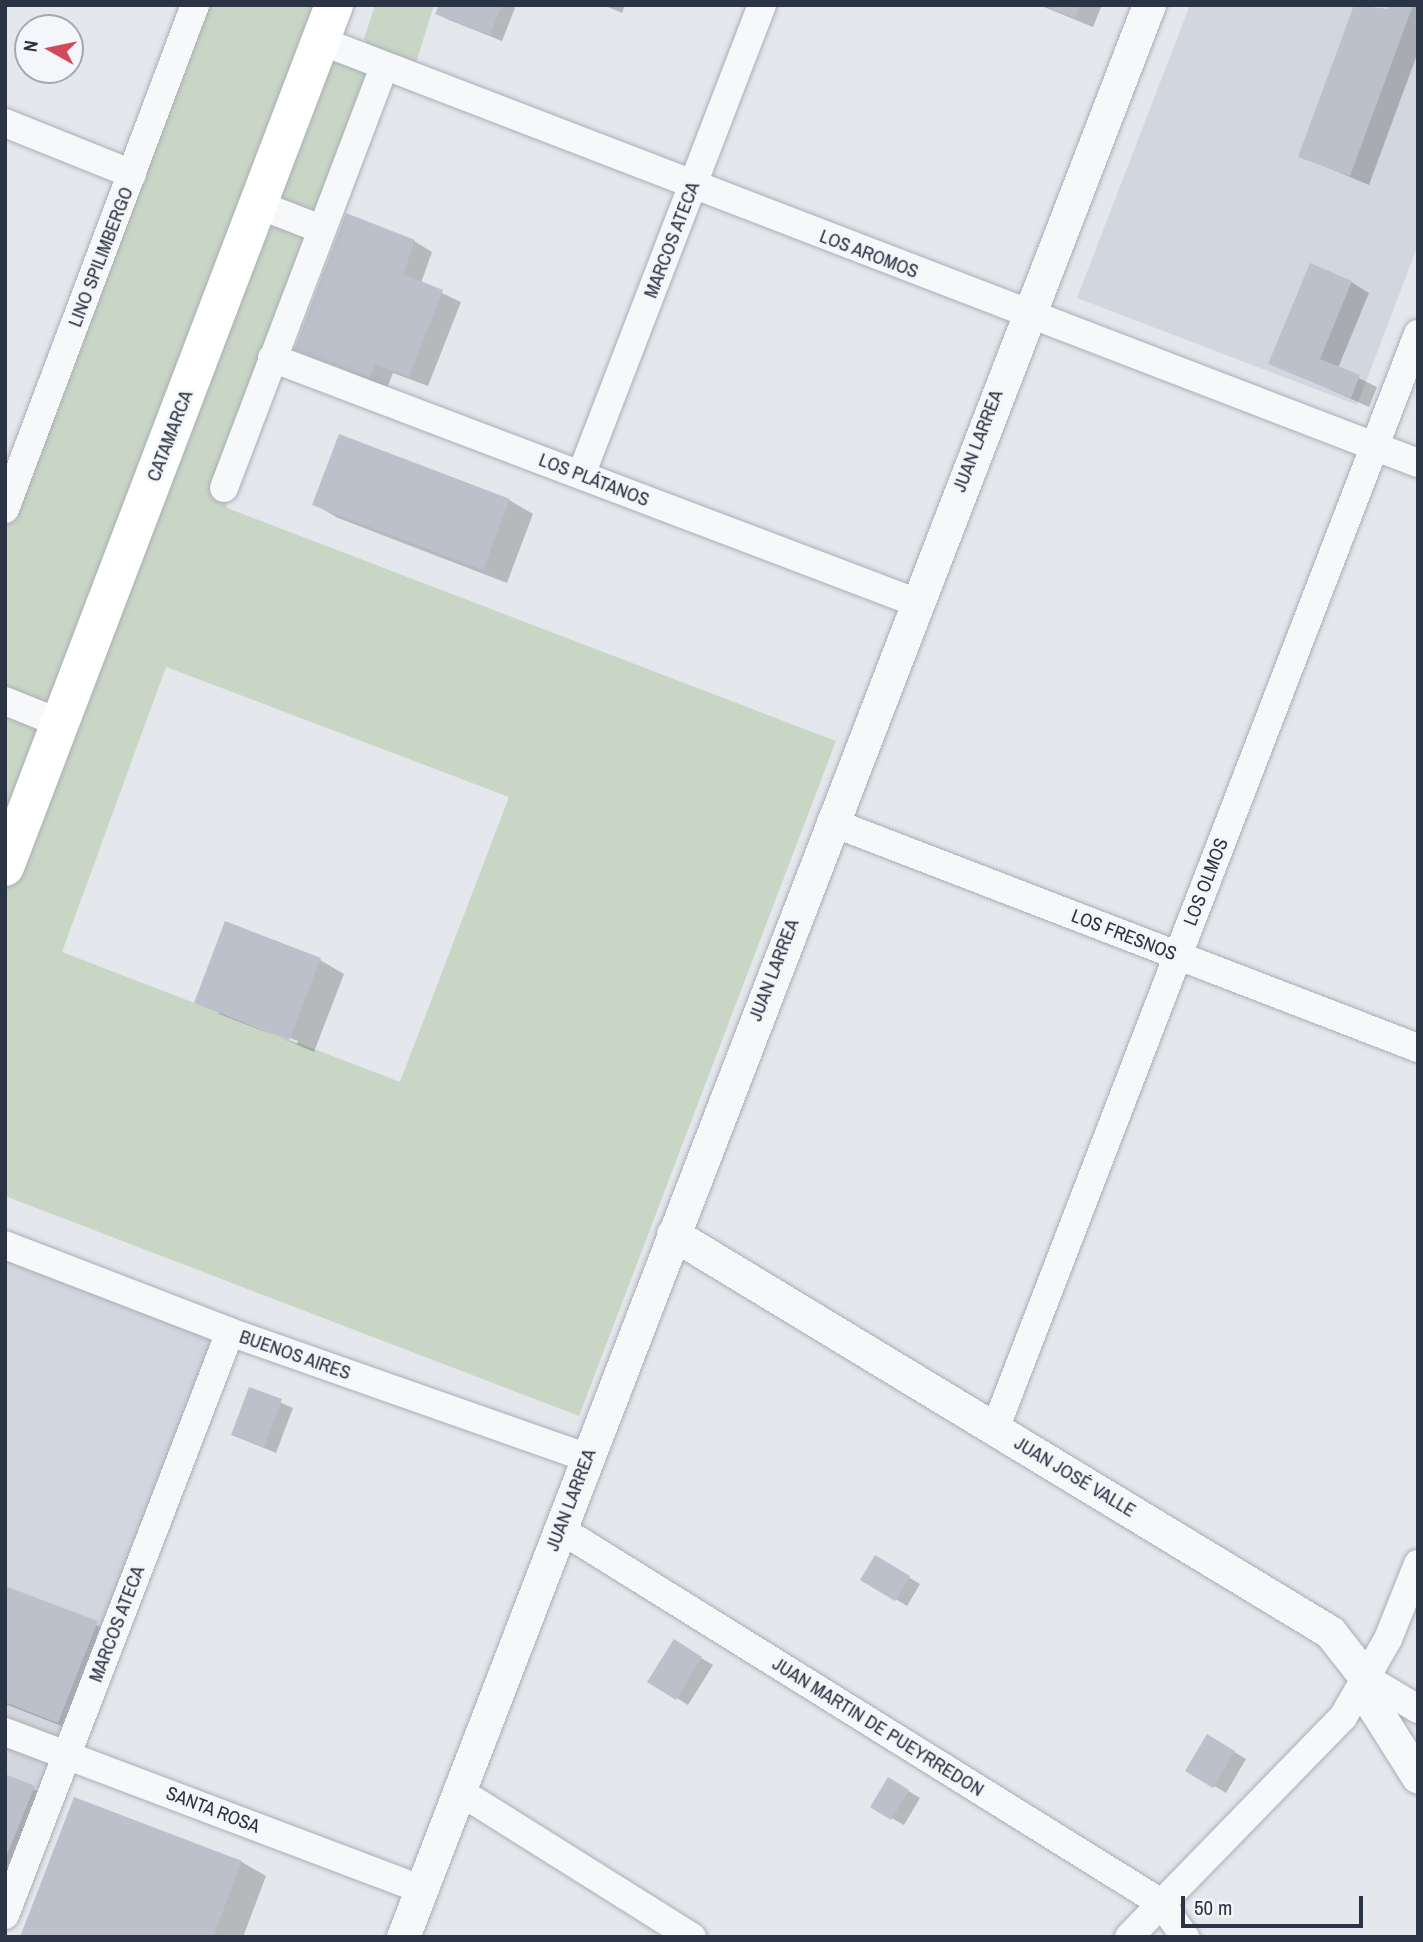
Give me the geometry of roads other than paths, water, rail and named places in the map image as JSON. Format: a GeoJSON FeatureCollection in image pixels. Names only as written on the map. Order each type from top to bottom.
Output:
{"type":"FeatureCollection","features":[{"type":"Feature","properties":{"kind":"main road","name":"CATAMARCA"},"geometry":{"type":"LineString","coordinates":[[5,867],[334,5]]}},
{"type":"Feature","properties":{"kind":"street","name":"LINO SPILIMBERGO"},"geometry":{"type":"LineString","coordinates":[[5,509],[195,5]]}},
{"type":"Feature","properties":{"kind":"street","name":"MARCOS ATECA"},"geometry":{"type":"LineString","coordinates":[[581,475],[762,5]]}},
{"type":"Feature","properties":{"kind":"street","name":"JUAN LARREA"},"geometry":{"type":"LineString","coordinates":[[403,1937],[915,602],[1149,5]]}},
{"type":"Feature","properties":{"kind":"street","name":"LOS AROMOS"},"geometry":{"type":"LineString","coordinates":[[321,41],[1027,316],[1418,463]]}},
{"type":"Feature","properties":{"kind":"street"},"geometry":{"type":"LineString","coordinates":[[224,488],[384,66]]}},
{"type":"Feature","properties":{"kind":"street"},"geometry":{"type":"LineString","coordinates":[[5,123],[132,174]]}},
{"type":"Feature","properties":{"kind":"street"},"geometry":{"type":"LineString","coordinates":[[259,205],[321,229]]}},
{"type":"Feature","properties":{"kind":"street","name":"LOS OLMOS"},"geometry":{"type":"LineString","coordinates":[[995,1429],[1418,334]]}},
{"type":"Feature","properties":{"kind":"street","name":"LOS PLÁTANOS"},"geometry":{"type":"LineString","coordinates":[[272,358],[915,602]]}},
{"type":"Feature","properties":{"kind":"street"},"geometry":{"type":"LineString","coordinates":[[5,701],[60,723]]}},
{"type":"Feature","properties":{"kind":"street","name":"LOS FRESNOS"},"geometry":{"type":"LineString","coordinates":[[831,822],[1418,1048]]}},
{"type":"Feature","properties":{"kind":"street","name":"JUAN JOSÉ VALLE"},"geometry":{"type":"LineString","coordinates":[[673,1234],[1330,1632],[1366,1678],[1375,1709],[1418,1777]]}},
{"type":"Feature","properties":{"kind":"street","name":"BUENOS AIRES"},"geometry":{"type":"LineString","coordinates":[[5,1245],[230,1332],[587,1458]]}},
{"type":"Feature","properties":{"kind":"street","name":"MARCOS ATECA"},"geometry":{"type":"LineString","coordinates":[[5,1915],[230,1332]]}},
{"type":"Feature","properties":{"kind":"street","name":"JUAN MARTIN DE PUEYRREDON"},"geometry":{"type":"LineString","coordinates":[[560,1529],[1161,1903],[1185,1937]]}},
{"type":"Feature","properties":{"kind":"street"},"geometry":{"type":"LineString","coordinates":[[1129,1937],[1343,1717],[1388,1639],[1418,1564]]}},
{"type":"Feature","properties":{"kind":"street"},"geometry":{"type":"LineString","coordinates":[[1366,1678],[1418,1685]]}},
{"type":"Feature","properties":{"kind":"street"},"geometry":{"type":"LineString","coordinates":[[1366,1678],[1418,1709]]}},
{"type":"Feature","properties":{"kind":"street","name":"SANTA ROSA"},"geometry":{"type":"LineString","coordinates":[[5,1732],[421,1889]]}},
{"type":"Feature","properties":{"kind":"street"},"geometry":{"type":"LineString","coordinates":[[459,1791],[692,1937]]}}]}
